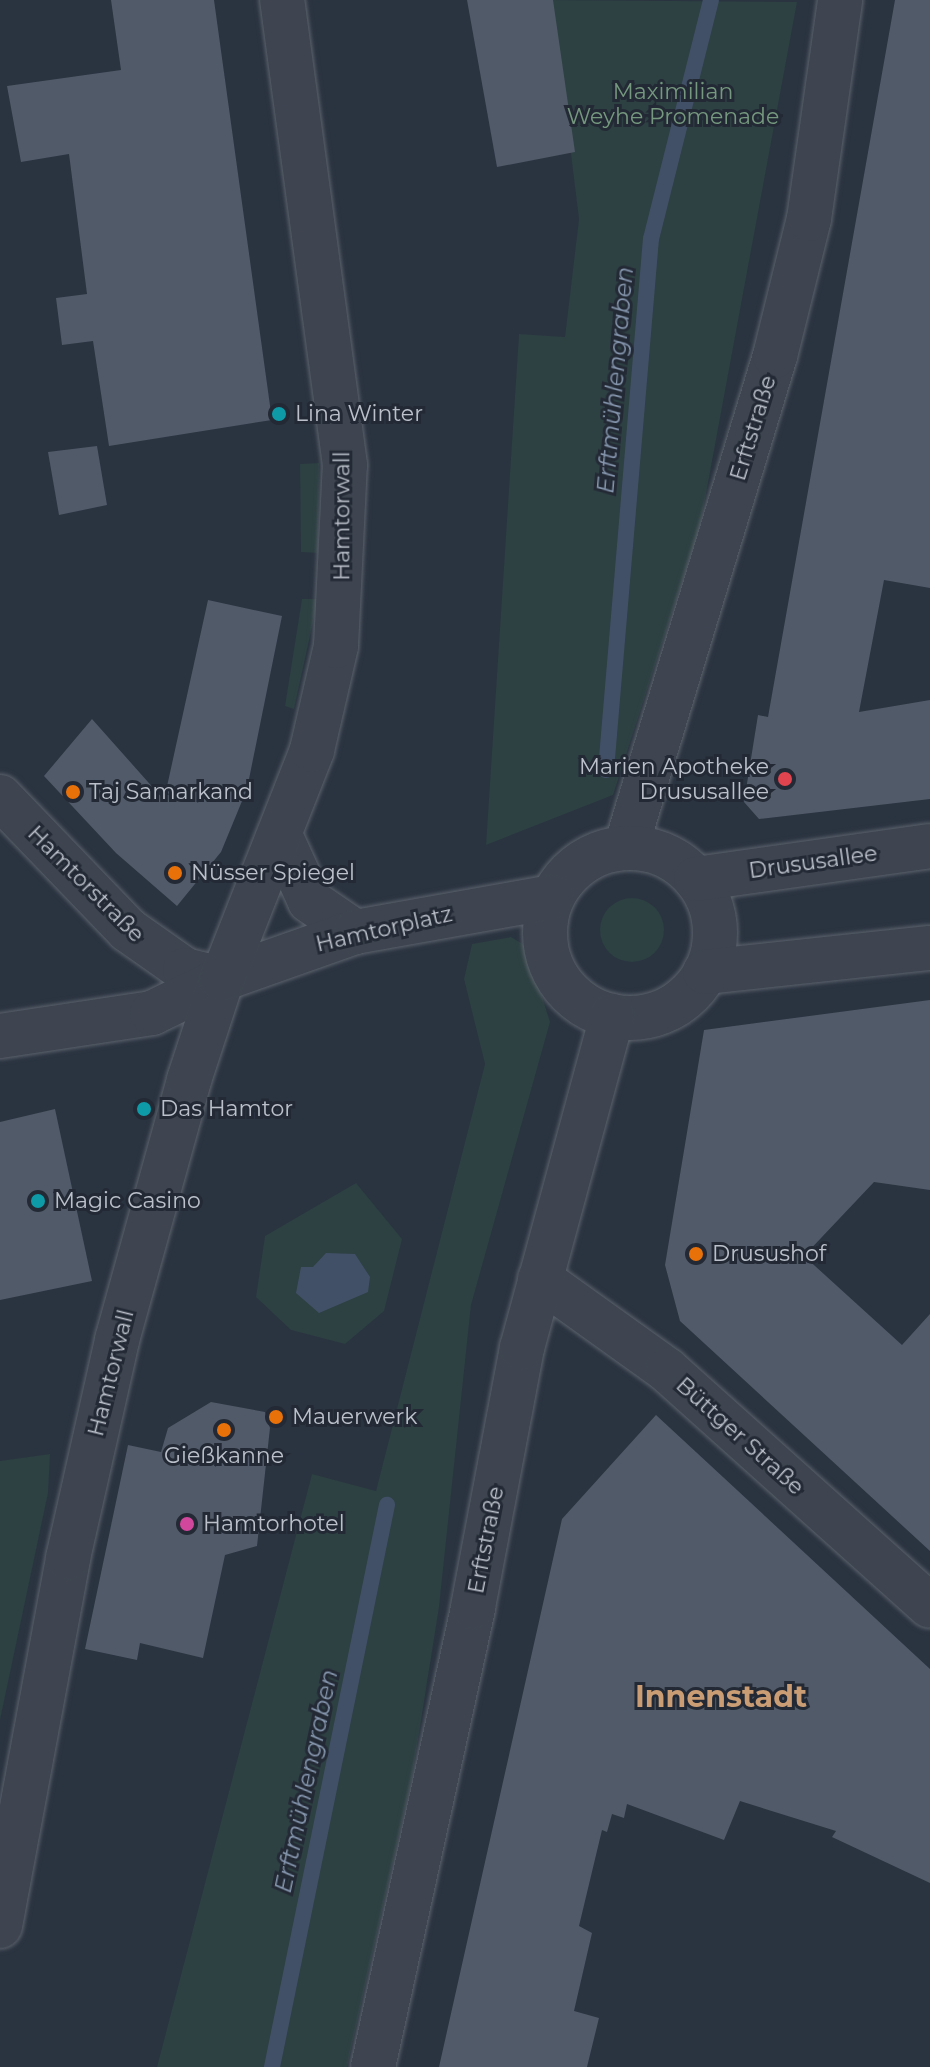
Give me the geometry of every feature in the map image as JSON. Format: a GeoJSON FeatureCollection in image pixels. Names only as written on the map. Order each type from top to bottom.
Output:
{"type":"FeatureCollection","features":[{"type":"Feature","properties":{"kind":"street","name":"Hamtorwall"},"geometry":{"type":"LineString","coordinates":[[0,1926],[68,1558],[117,1340],[222,979],[280,835],[326,699],[345,523],[340,409],[282,0]]}},
{"type":"Feature","properties":{"kind":"street","name":"Erftstraße"},"geometry":{"type":"LineString","coordinates":[[626,847],[775,356],[809,219],[840,0]]}},
{"type":"Feature","properties":{"kind":"street","name":"Hamtorstraße"},"geometry":{"type":"LineString","coordinates":[[0,797],[128,930],[185,970],[222,979]]}},
{"type":"Feature","properties":{"kind":"street"},"geometry":{"type":"LineString","coordinates":[[280,835],[310,901],[355,932]]}},
{"type":"Feature","properties":{"kind":"street","name":"Drususallee"},"geometry":{"type":"LineString","coordinates":[[696,879],[930,846]]}},
{"type":"Feature","properties":{"kind":"street"},"geometry":{"type":"LineString","coordinates":[[626,847],[676,861],[696,879],[714,924],[705,972],[666,1010],[612,1016],[588,1007],[554,971],[545,921],[552,897],[582,862],[626,847]]}},
{"type":"Feature","properties":{"kind":"street","name":"Hamtorplatz"},"geometry":{"type":"LineString","coordinates":[[0,1036],[152,1013],[222,979],[355,932],[552,897]]}},
{"type":"Feature","properties":{"kind":"street"},"geometry":{"type":"LineString","coordinates":[[705,972],[930,948]]}},
{"type":"Feature","properties":{"kind":"street","name":"Erftstraße"},"geometry":{"type":"LineString","coordinates":[[373,2067],[540,1279],[612,1016]]}},
{"type":"Feature","properties":{"kind":"street","name":"Büttger Straße"},"geometry":{"type":"LineString","coordinates":[[540,1279],[667,1370],[930,1606]]}},
{"type":"Feature","properties":{"kind":"green space","name":"Maximilian Weyhe Promenade"},"geometry":{"type":"Polygon","coordinates":[[[552,0],[797,2],[700,526],[613,795],[486,845],[519,334],[565,337],[579,219],[552,0]]]}},
{"type":"Feature","properties":{"kind":"green space"},"geometry":{"type":"Polygon","coordinates":[[[319,463],[318,553],[301,552],[300,464],[319,463]]]}},
{"type":"Feature","properties":{"kind":"green space"},"geometry":{"type":"Polygon","coordinates":[[[302,599],[318,599],[294,709],[285,706],[302,599]]]}},
{"type":"Feature","properties":{"kind":"green space"},"geometry":{"type":"Polygon","coordinates":[[[626,898],[638,898],[655,907],[662,918],[662,942],[655,953],[638,962],[626,962],[614,957],[605,948],[600,936],[600,924],[605,912],[614,903],[626,898]]]}},
{"type":"Feature","properties":{"kind":"green space"},"geometry":{"type":"Polygon","coordinates":[[[511,937],[526,946],[550,1022],[471,1305],[439,1607],[412,1777],[347,2067],[157,2067],[312,1474],[376,1491],[485,1064],[464,979],[472,944],[511,937]]]}},
{"type":"Feature","properties":{"kind":"green space"},"geometry":{"type":"Polygon","coordinates":[[[356,1183],[402,1239],[384,1311],[345,1344],[291,1330],[256,1297],[265,1236],[356,1183]]]}},
{"type":"Feature","properties":{"kind":"green space"},"geometry":{"type":"Polygon","coordinates":[[[50,1454],[48,1493],[0,1720],[0,1461],[50,1454]]]}},
{"type":"Feature","properties":{"kind":"water"},"geometry":{"type":"Polygon","coordinates":[[[326,1253],[355,1254],[370,1277],[368,1292],[319,1313],[296,1293],[301,1267],[313,1267],[326,1253]]]}},
{"type":"Feature","properties":{"kind":"building"},"geometry":{"type":"Polygon","coordinates":[[[111,0],[214,0],[272,420],[109,446],[93,341],[62,345],[56,298],[87,294],[69,154],[21,162],[7,86],[121,70],[111,0]]]}},
{"type":"Feature","properties":{"kind":"building"},"geometry":{"type":"Polygon","coordinates":[[[467,0],[553,0],[575,152],[497,167],[467,0]]]}},
{"type":"Feature","properties":{"kind":"building"},"geometry":{"type":"Polygon","coordinates":[[[895,0],[930,0],[930,588],[884,580],[859,712],[930,700],[930,799],[759,819],[744,802],[758,715],[768,717],[895,0]]]}},
{"type":"Feature","properties":{"kind":"building"},"geometry":{"type":"Polygon","coordinates":[[[97,446],[107,505],[59,515],[48,452],[97,446]]]}},
{"type":"Feature","properties":{"kind":"building"},"geometry":{"type":"Polygon","coordinates":[[[208,600],[282,616],[247,789],[221,852],[177,906],[116,853],[44,776],[92,719],[164,800],[208,600]]]}},
{"type":"Feature","properties":{"kind":"building"},"geometry":{"type":"Polygon","coordinates":[[[930,1000],[930,1190],[874,1182],[804,1256],[902,1345],[930,1314],[930,1551],[680,1321],[665,1265],[704,1030],[930,1000]]]}},
{"type":"Feature","properties":{"kind":"building","name":"Magic Casino"},"geometry":{"type":"Polygon","coordinates":[[[55,1109],[92,1281],[0,1300],[0,1122],[55,1109]]]}},
{"type":"Feature","properties":{"kind":"building","name":"Hamtorhotel"},"geometry":{"type":"Polygon","coordinates":[[[211,1402],[265,1412],[270,1428],[257,1546],[225,1555],[203,1658],[140,1643],[137,1660],[85,1649],[128,1445],[161,1452],[168,1428],[211,1402]]]}},
{"type":"Feature","properties":{"kind":"building"},"geometry":{"type":"Polygon","coordinates":[[[656,1415],[930,1669],[930,1883],[832,1837],[836,1831],[740,1801],[724,1840],[627,1804],[624,1818],[612,1814],[607,1832],[602,1830],[579,1926],[592,1933],[574,2011],[599,2018],[587,2067],[439,2067],[562,1519],[656,1415]]]}},
{"type":"Feature","properties":{"kind":"waterway","name":"Erftmühlengraben"},"geometry":{"type":"LineString","coordinates":[[606,770],[651,239],[711,0]]}},
{"type":"Feature","properties":{"kind":"waterway","name":"Erftmühlengraben"},"geometry":{"type":"LineString","coordinates":[[272,2067],[387,1505]]}},
{"type":"Feature","properties":{"kind":"place","name":"Lina Winter"},"geometry":{"type":"Point","coordinates":[279,414]}},
{"type":"Feature","properties":{"kind":"place","name":"Marien Apotheke Drususallee"},"geometry":{"type":"Point","coordinates":[785,779]}},
{"type":"Feature","properties":{"kind":"place","name":"Taj Samarkand"},"geometry":{"type":"Point","coordinates":[73,792]}},
{"type":"Feature","properties":{"kind":"place","name":"Nüsser Spiegel"},"geometry":{"type":"Point","coordinates":[175,873]}},
{"type":"Feature","properties":{"kind":"place","name":"Das Hamtor"},"geometry":{"type":"Point","coordinates":[144,1109]}},
{"type":"Feature","properties":{"kind":"place","name":"Magic Casino"},"geometry":{"type":"Point","coordinates":[38,1201]}},
{"type":"Feature","properties":{"kind":"place","name":"Drusushof"},"geometry":{"type":"Point","coordinates":[696,1254]}},
{"type":"Feature","properties":{"kind":"place","name":"Mauerwerk"},"geometry":{"type":"Point","coordinates":[276,1417]}},
{"type":"Feature","properties":{"kind":"place","name":"Gießkanne"},"geometry":{"type":"Point","coordinates":[224,1430]}},
{"type":"Feature","properties":{"kind":"place","name":"Hamtorhotel"},"geometry":{"type":"Point","coordinates":[187,1524]}},
{"type":"Feature","properties":{"kind":"district","name":"Innenstadt"},"geometry":{"type":"Point","coordinates":[721,1697]}}]}
